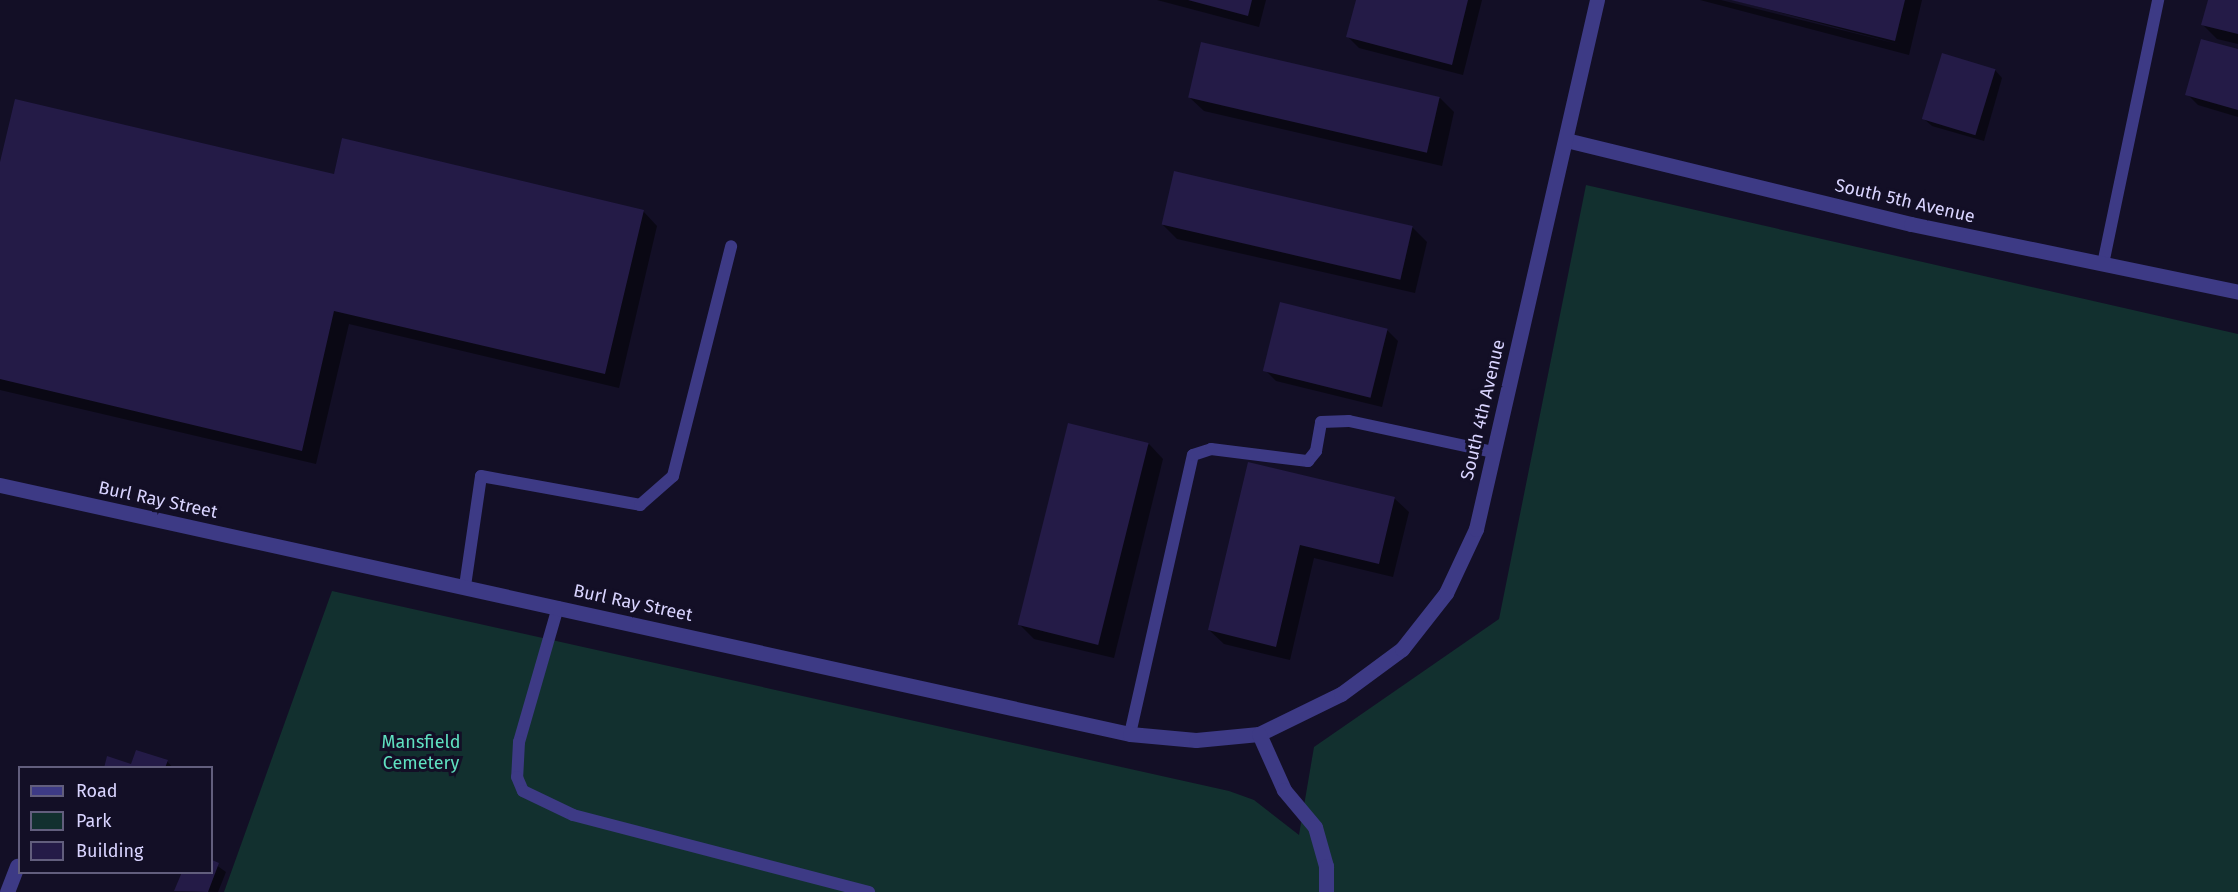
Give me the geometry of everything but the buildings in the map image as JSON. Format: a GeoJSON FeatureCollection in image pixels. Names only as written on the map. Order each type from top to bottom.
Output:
{"type":"FeatureCollection","features":[{"type":"Feature","properties":{"kind":"street","name":"South 4th Avenue"},"geometry":{"type":"LineString","coordinates":[[1260,734],[1341,694],[1402,649],[1446,593],[1476,529],[1597,0]]}},
{"type":"Feature","properties":{"kind":"street","name":"South 5th Avenue"},"geometry":{"type":"LineString","coordinates":[[1566,140],[1911,224],[2238,292]]}},
{"type":"Feature","properties":{"kind":"street","name":"Burl Ray Street"},"geometry":{"type":"LineString","coordinates":[[0,485],[558,606],[1130,734],[1196,740],[1260,734]]}},
{"type":"Feature","properties":{"kind":"street"},"geometry":{"type":"LineString","coordinates":[[1260,734],[1284,790],[1315,827],[1326,866],[1326,892]]}},
{"type":"Feature","properties":{"kind":"street"},"geometry":{"type":"LineString","coordinates":[[7,892],[17,866]]}},
{"type":"Feature","properties":{"kind":"lane"},"geometry":{"type":"LineString","coordinates":[[2103,264],[2158,0]]}},
{"type":"Feature","properties":{"kind":"lane"},"geometry":{"type":"LineString","coordinates":[[465,586],[481,476],[640,505],[673,476],[731,246]]}},
{"type":"Feature","properties":{"kind":"lane"},"geometry":{"type":"LineString","coordinates":[[1130,734],[1193,454],[1211,449],[1308,461],[1316,451],[1322,422],[1349,421],[1494,452]]}},
{"type":"Feature","properties":{"kind":"lane"},"geometry":{"type":"LineString","coordinates":[[558,606],[519,742],[517,777],[523,791],[573,815],[869,892]]}},
{"type":"Feature","properties":{"kind":"green space","name":"Mansfield Cemetery"},"geometry":{"type":"Polygon","coordinates":[[[1586,185],[2238,334],[2238,892],[224,892],[332,591],[1229,791],[1254,800],[1299,835],[1314,747],[1499,619],[1586,185]]]}}]}
